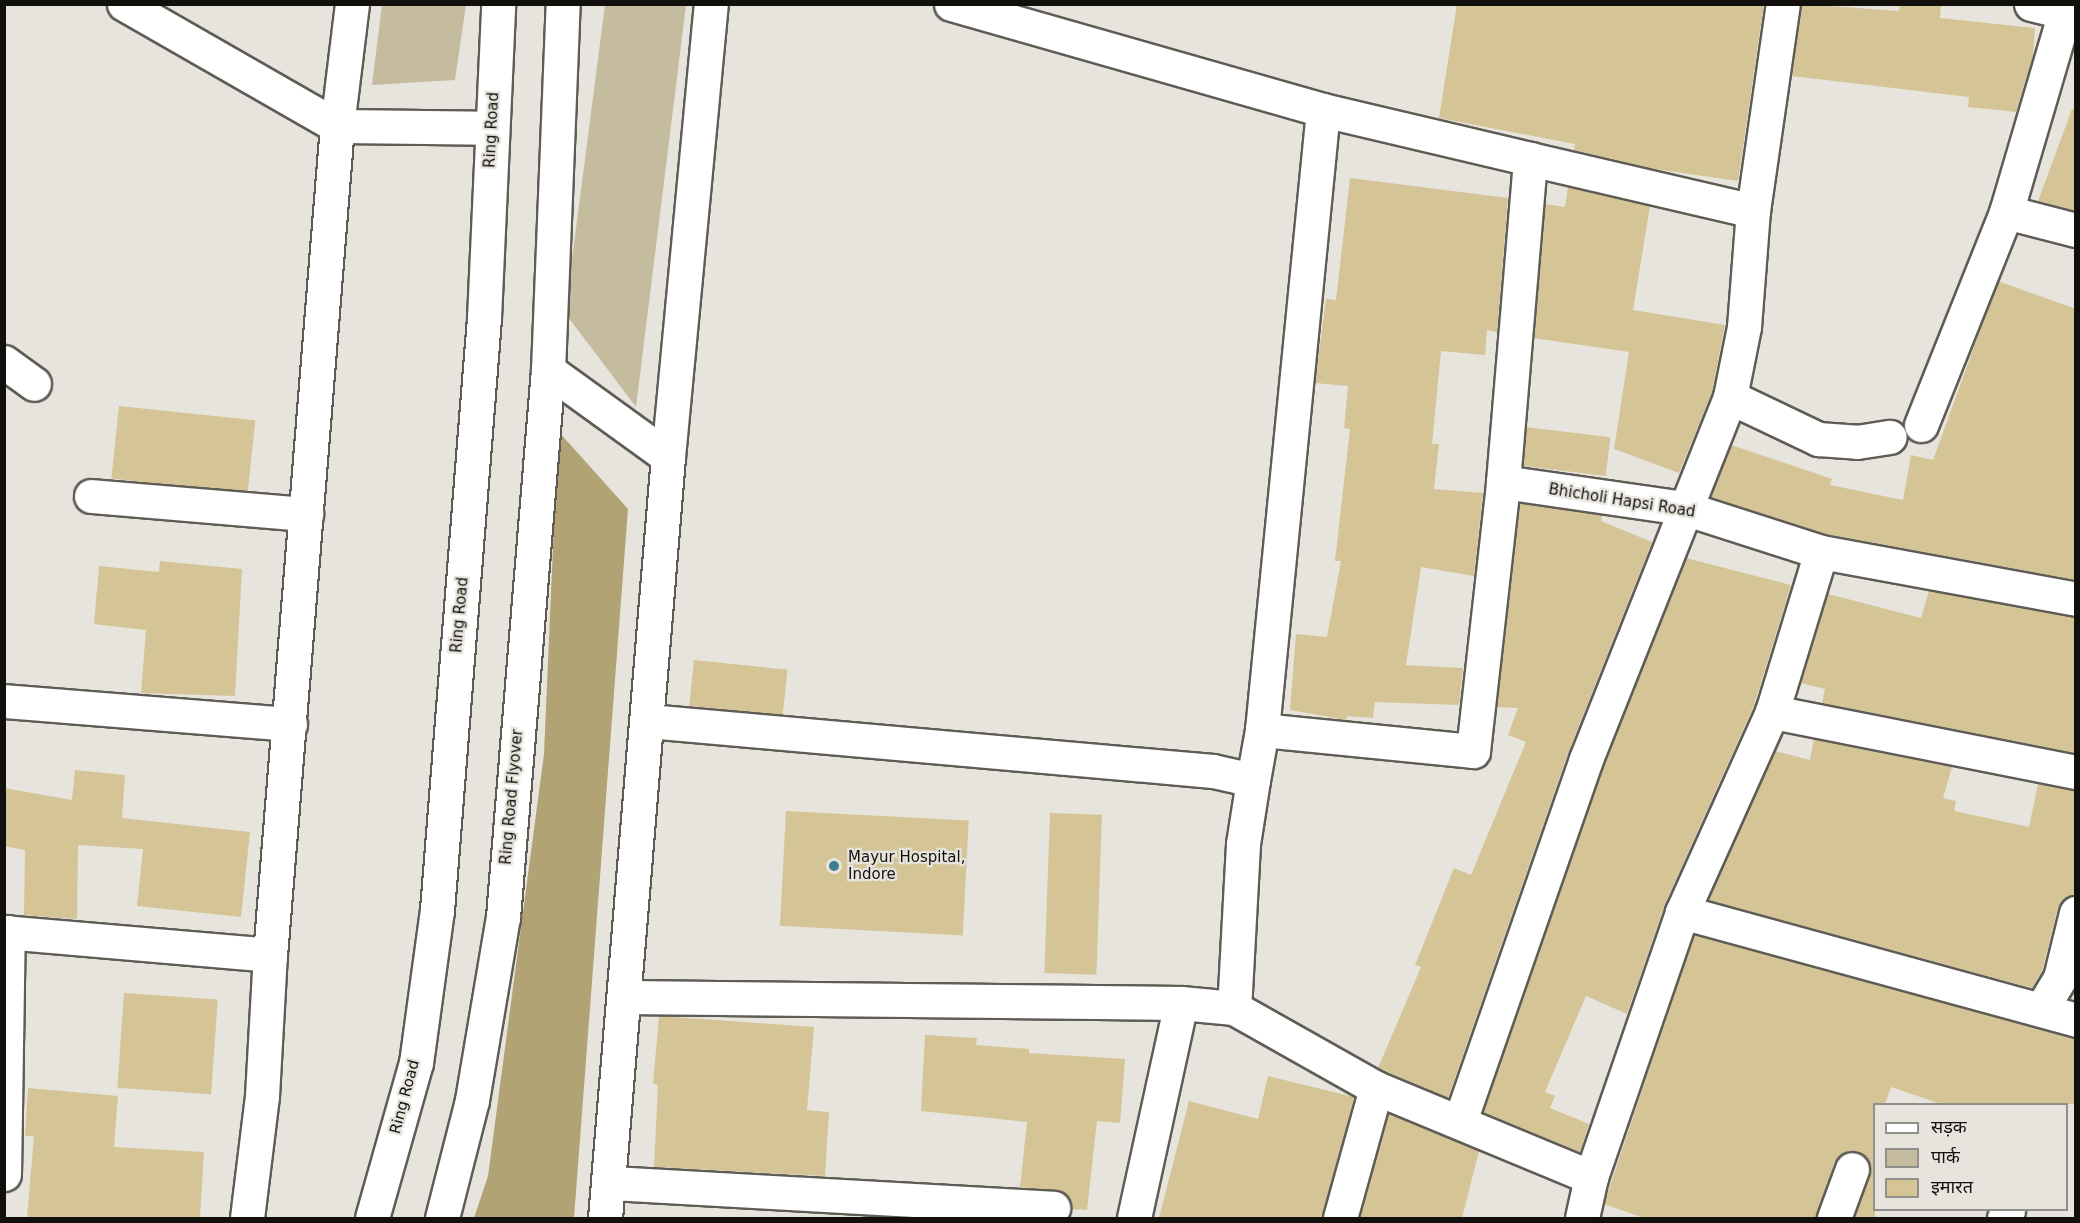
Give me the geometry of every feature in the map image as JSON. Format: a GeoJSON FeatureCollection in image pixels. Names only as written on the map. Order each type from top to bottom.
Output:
{"type":"FeatureCollection","features":[{"type":"Feature","properties":{"kind":"street"},"geometry":{"type":"LineString","coordinates":[[124,4],[337,126],[492,128]]}},
{"type":"Feature","properties":{"kind":"street"},"geometry":{"type":"LineString","coordinates":[[247,1218],[262,1096],[270,955],[337,126],[352,4]]}},
{"type":"Feature","properties":{"kind":"street","name":"Ring Road"},"geometry":{"type":"LineString","coordinates":[[372,1218],[416,1063],[436,910],[484,318],[498,4]]}},
{"type":"Feature","properties":{"kind":"street"},"geometry":{"type":"LineString","coordinates":[[563,4],[548,370],[668,457]]}},
{"type":"Feature","properties":{"kind":"street"},"geometry":{"type":"LineString","coordinates":[[605,1218],[610,1183],[668,457],[711,4]]}},
{"type":"Feature","properties":{"kind":"street"},"geometry":{"type":"LineString","coordinates":[[951,4],[1323,110],[1753,211]]}},
{"type":"Feature","properties":{"kind":"street"},"geometry":{"type":"LineString","coordinates":[[1460,1121],[1586,759],[1730,397],[1744,327],[1753,211],[1783,4]]}},
{"type":"Feature","properties":{"kind":"street"},"geometry":{"type":"LineString","coordinates":[[1921,425],[2006,212],[2070,13],[2031,4]]}},
{"type":"Feature","properties":{"kind":"street"},"geometry":{"type":"LineString","coordinates":[[1234,1008],[1243,844],[1262,730],[1323,110]]}},
{"type":"Feature","properties":{"kind":"street"},"geometry":{"type":"LineString","coordinates":[[1262,730],[1473,751],[1503,482],[1530,159]]}},
{"type":"Feature","properties":{"kind":"street"},"geometry":{"type":"LineString","coordinates":[[2006,212],[2076,230]]}},
{"type":"Feature","properties":{"kind":"street"},"geometry":{"type":"LineString","coordinates":[[4,362],[34,384]]}},
{"type":"Feature","properties":{"kind":"street","name":"Ring Road Flyover"},"geometry":{"type":"LineString","coordinates":[[442,1218],[472,1100],[503,917],[548,370]]}},
{"type":"Feature","properties":{"kind":"street"},"geometry":{"type":"LineString","coordinates":[[1730,397],[1818,440],[1857,442],[1890,437]]}},
{"type":"Feature","properties":{"kind":"street","name":"Bhicholi Hapsi Road"},"geometry":{"type":"LineString","coordinates":[[1503,482],[1684,508],[1821,552],[2076,599]]}},
{"type":"Feature","properties":{"kind":"street"},"geometry":{"type":"LineString","coordinates":[[91,496],[306,514]]}},
{"type":"Feature","properties":{"kind":"street"},"geometry":{"type":"LineString","coordinates":[[1582,1218],[1591,1177],[1682,912],[1772,712],[1821,552]]}},
{"type":"Feature","properties":{"kind":"street"},"geometry":{"type":"LineString","coordinates":[[4,701],[290,724]]}},
{"type":"Feature","properties":{"kind":"street"},"geometry":{"type":"LineString","coordinates":[[1772,712],[2076,772]]}},
{"type":"Feature","properties":{"kind":"street"},"geometry":{"type":"LineString","coordinates":[[648,721],[1213,771],[1253,780]]}},
{"type":"Feature","properties":{"kind":"street"},"geometry":{"type":"LineString","coordinates":[[1682,912],[2043,1008],[2076,1020]]}},
{"type":"Feature","properties":{"kind":"street"},"geometry":{"type":"LineString","coordinates":[[2043,1008],[2060,978],[2076,913]]}},
{"type":"Feature","properties":{"kind":"street"},"geometry":{"type":"LineString","coordinates":[[4,1174],[6,932],[270,955]]}},
{"type":"Feature","properties":{"kind":"street"},"geometry":{"type":"LineString","coordinates":[[625,997],[1181,1003],[1234,1008],[1376,1088],[1591,1177]]}},
{"type":"Feature","properties":{"kind":"street"},"geometry":{"type":"LineString","coordinates":[[1134,1218],[1181,1003]]}},
{"type":"Feature","properties":{"kind":"street"},"geometry":{"type":"LineString","coordinates":[[1340,1218],[1376,1088]]}},
{"type":"Feature","properties":{"kind":"street"},"geometry":{"type":"LineString","coordinates":[[1834,1218],[1852,1169]]}},
{"type":"Feature","properties":{"kind":"street"},"geometry":{"type":"LineString","coordinates":[[610,1183],[869,1207],[1053,1208]]}},
{"type":"Feature","properties":{"kind":"green space"},"geometry":{"type":"Polygon","coordinates":[[[382,5],[466,5],[455,80],[372,85],[382,5]]]}},
{"type":"Feature","properties":{"kind":"green space"},"geometry":{"type":"Polygon","coordinates":[[[605,5],[686,5],[636,407],[565,313],[605,5]]]}},
{"type":"Feature","properties":{"kind":"shaded area"},"geometry":{"type":"Polygon","coordinates":[[[558,431],[628,509],[574,1218],[474,1218],[488,1176],[544,754],[558,431]]]}},
{"type":"Feature","properties":{"kind":"building"},"geometry":{"type":"Polygon","coordinates":[[[1457,4],[1764,4],[1738,181],[1655,169],[1574,150],[1575,144],[1439,118],[1457,4]]]}},
{"type":"Feature","properties":{"kind":"building"},"geometry":{"type":"Polygon","coordinates":[[[1801,4],[1899,11],[1900,4],[1941,4],[1940,18],[2035,28],[2033,55],[2016,112],[1968,107],[1969,97],[1792,76],[1801,4]]]}},
{"type":"Feature","properties":{"kind":"building"},"geometry":{"type":"Polygon","coordinates":[[[2072,109],[2076,109],[2076,211],[2038,201],[2072,109]]]}},
{"type":"Feature","properties":{"kind":"building"},"geometry":{"type":"Polygon","coordinates":[[[1350,178],[1508,198],[1497,332],[1487,330],[1485,355],[1441,351],[1432,444],[1439,444],[1434,489],[1483,493],[1474,576],[1421,567],[1406,665],[1463,668],[1459,705],[1375,702],[1373,718],[1347,716],[1346,720],[1290,710],[1296,634],[1327,637],[1341,561],[1335,561],[1350,429],[1344,428],[1348,386],[1315,383],[1326,299],[1336,300],[1350,178]]]}},
{"type":"Feature","properties":{"kind":"building"},"geometry":{"type":"Polygon","coordinates":[[[1568,187],[1650,206],[1633,310],[1725,325],[1712,392],[1679,473],[1614,449],[1629,352],[1534,338],[1545,204],[1565,207],[1568,187]]]}},
{"type":"Feature","properties":{"kind":"building"},"geometry":{"type":"Polygon","coordinates":[[[1998,281],[2076,309],[2076,580],[1826,534],[1710,497],[1731,445],[1832,479],[1830,485],[1903,500],[1911,455],[1933,460],[1998,281]]]}},
{"type":"Feature","properties":{"kind":"building"},"geometry":{"type":"Polygon","coordinates":[[[119,406],[255,420],[248,493],[111,479],[119,406]]]}},
{"type":"Feature","properties":{"kind":"building"},"geometry":{"type":"Polygon","coordinates":[[[1526,427],[1610,437],[1606,476],[1521,466],[1526,427]]]}},
{"type":"Feature","properties":{"kind":"building"},"geometry":{"type":"Polygon","coordinates":[[[1519,503],[1602,515],[1601,521],[1652,542],[1568,753],[1448,1098],[1378,1068],[1421,967],[1415,965],[1454,868],[1471,875],[1526,742],[1508,735],[1518,708],[1497,707],[1519,503]]]}},
{"type":"Feature","properties":{"kind":"building"},"geometry":{"type":"Polygon","coordinates":[[[1686,558],[1791,585],[1754,705],[1665,904],[1627,1014],[1586,996],[1545,1092],[1555,1096],[1550,1108],[1589,1124],[1580,1152],[1483,1112],[1604,766],[1686,558]]]}},
{"type":"Feature","properties":{"kind":"building"},"geometry":{"type":"Polygon","coordinates":[[[160,561],[242,569],[235,696],[141,693],[146,630],[94,624],[99,566],[159,572],[160,561]]]}},
{"type":"Feature","properties":{"kind":"building"},"geometry":{"type":"Polygon","coordinates":[[[1929,591],[2076,617],[2076,753],[1822,703],[1825,689],[1801,683],[1828,594],[1921,618],[1929,591]]]}},
{"type":"Feature","properties":{"kind":"building"},"geometry":{"type":"Polygon","coordinates":[[[694,660],[787,670],[783,716],[689,706],[694,660]]]}},
{"type":"Feature","properties":{"kind":"building"},"geometry":{"type":"Polygon","coordinates":[[[1814,739],[1952,767],[1943,798],[1956,801],[1954,811],[2029,827],[2038,784],[2076,790],[2076,895],[2063,900],[2058,908],[2042,971],[2032,988],[1708,900],[1775,751],[1810,760],[1814,739]]]}},
{"type":"Feature","properties":{"kind":"building"},"geometry":{"type":"Polygon","coordinates":[[[75,770],[125,775],[122,818],[250,832],[241,917],[137,906],[143,849],[78,845],[77,919],[24,915],[25,850],[4,846],[4,788],[72,800],[75,770]]]}},
{"type":"Feature","properties":{"kind":"building"},"geometry":{"type":"Polygon","coordinates":[[[786,811],[969,821],[963,935],[780,926],[786,811]]]}},
{"type":"Feature","properties":{"kind":"building"},"geometry":{"type":"Polygon","coordinates":[[[1050,813],[1102,815],[1096,975],[1044,973],[1050,813]]]}},
{"type":"Feature","properties":{"kind":"building"},"geometry":{"type":"Polygon","coordinates":[[[1694,935],[2076,1038],[2076,1104],[1938,1103],[1891,1087],[1885,1103],[1873,1103],[1873,1211],[1875,1211],[1875,1218],[1854,1218],[1870,1166],[1866,1157],[1849,1150],[1834,1163],[1816,1218],[1644,1218],[1604,1204],[1694,935]]]}},
{"type":"Feature","properties":{"kind":"building"},"geometry":{"type":"Polygon","coordinates":[[[124,993],[218,1000],[211,1094],[117,1088],[124,993]]]}},
{"type":"Feature","properties":{"kind":"building"},"geometry":{"type":"Polygon","coordinates":[[[659,1016],[814,1027],[807,1110],[829,1112],[825,1176],[654,1167],[658,1085],[653,1084],[659,1016]]]}},
{"type":"Feature","properties":{"kind":"building"},"geometry":{"type":"Polygon","coordinates":[[[925,1035],[977,1038],[976,1045],[1029,1049],[1029,1053],[1125,1059],[1120,1123],[1097,1121],[1087,1210],[1072,1209],[1063,1192],[1020,1187],[1027,1122],[921,1111],[925,1035]]]}},
{"type":"Feature","properties":{"kind":"building"},"geometry":{"type":"Polygon","coordinates":[[[1268,1076],[1354,1097],[1322,1218],[1159,1218],[1189,1101],[1258,1119],[1268,1076]]]}},
{"type":"Feature","properties":{"kind":"building"},"geometry":{"type":"Polygon","coordinates":[[[28,1088],[118,1096],[114,1147],[204,1152],[200,1218],[27,1218],[34,1136],[25,1136],[28,1088]]]}},
{"type":"Feature","properties":{"kind":"building"},"geometry":{"type":"Polygon","coordinates":[[[1388,1113],[1479,1151],[1462,1218],[1359,1218],[1388,1113]]]}},
{"type":"Feature","properties":{"kind":"place","name":"Mayur Hospital, Indore"},"geometry":{"type":"Point","coordinates":[834,866]}}]}
